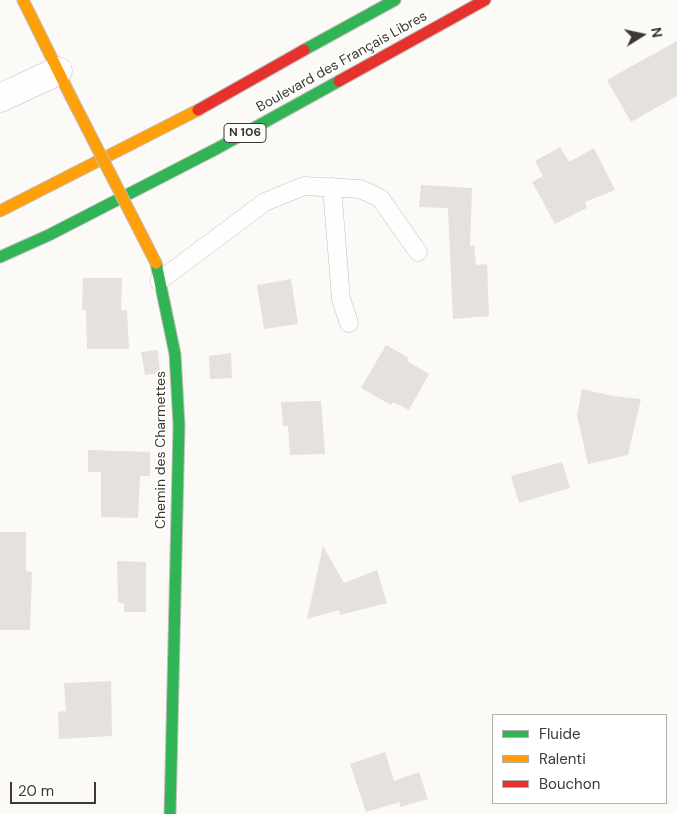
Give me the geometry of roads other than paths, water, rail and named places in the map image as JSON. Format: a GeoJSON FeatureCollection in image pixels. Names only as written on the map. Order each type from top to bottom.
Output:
{"type":"FeatureCollection","features":[{"type":"Feature","properties":{"kind":"main road","name":"Chemin des Charmettes"},"geometry":{"type":"LineString","coordinates":[[23,0],[156,263],[176,354],[179,425],[170,814]]}},
{"type":"Feature","properties":{"kind":"main road","name":"Boulevard des Français Libres"},"geometry":{"type":"LineString","coordinates":[[0,211],[192,113],[395,0]]}},
{"type":"Feature","properties":{"kind":"main road","name":"Boulevard des Français Libres"},"geometry":{"type":"LineString","coordinates":[[0,257],[216,149],[485,0]]}},
{"type":"Feature","properties":{"kind":"street"},"geometry":{"type":"LineString","coordinates":[[0,98],[58,71]]}},
{"type":"Feature","properties":{"kind":"lane"},"geometry":{"type":"LineString","coordinates":[[159,281],[265,202],[304,186],[360,189],[380,198],[418,252]]}},
{"type":"Feature","properties":{"kind":"lane"},"geometry":{"type":"LineString","coordinates":[[332,188],[342,299],[349,324]]}}]}
